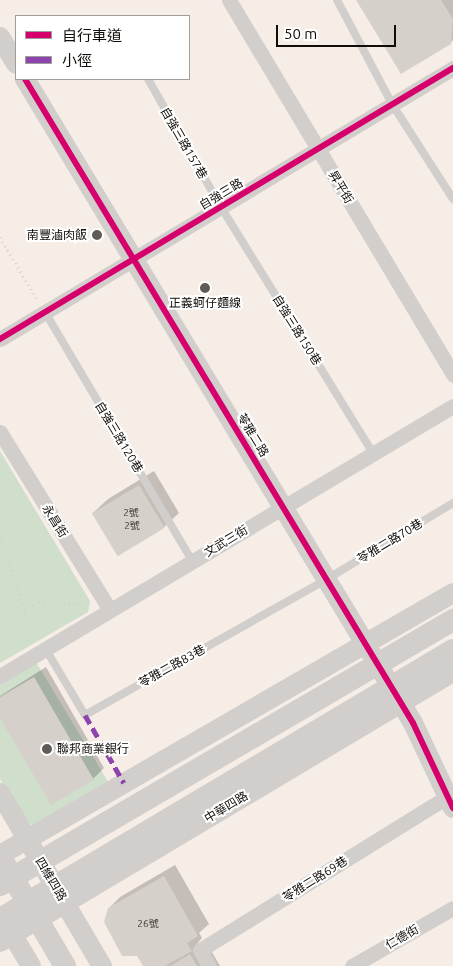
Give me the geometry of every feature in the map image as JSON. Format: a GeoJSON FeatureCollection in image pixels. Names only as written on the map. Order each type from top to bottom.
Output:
{"type":"FeatureCollection","features":[{"type":"Feature","properties":{"kind":"main road"},"geometry":{"type":"LineString","coordinates":[[6,881],[453,620]]}},
{"type":"Feature","properties":{"kind":"main road","name":"中華四路"},"geometry":{"type":"LineString","coordinates":[[3,926],[61,895],[396,695],[453,650]]}},
{"type":"Feature","properties":{"kind":"main road"},"geometry":{"type":"LineString","coordinates":[[0,855],[6,881],[32,912],[65,966]]}},
{"type":"Feature","properties":{"kind":"street","name":"昇平街"},"geometry":{"type":"LineString","coordinates":[[230,0],[453,374]]}},
{"type":"Feature","properties":{"kind":"street"},"geometry":{"type":"LineString","coordinates":[[0,37],[15,62]]}},
{"type":"Feature","properties":{"kind":"street","name":"自強三路"},"geometry":{"type":"LineString","coordinates":[[0,339],[453,68]]}},
{"type":"Feature","properties":{"kind":"street","name":"苓雅二路"},"geometry":{"type":"LineString","coordinates":[[26,80],[413,723],[450,803]]}},
{"type":"Feature","properties":{"kind":"street","name":"文武三街"},"geometry":{"type":"LineString","coordinates":[[0,676],[453,406]]}},
{"type":"Feature","properties":{"kind":"street","name":"永昌街"},"geometry":{"type":"LineString","coordinates":[[0,432],[110,610]]}},
{"type":"Feature","properties":{"kind":"street"},"geometry":{"type":"LineString","coordinates":[[0,855],[453,593]]}},
{"type":"Feature","properties":{"kind":"street","name":"中華四路"},"geometry":{"type":"LineString","coordinates":[[396,695],[453,672]]}},
{"type":"Feature","properties":{"kind":"street","name":"四維四路"},"geometry":{"type":"LineString","coordinates":[[0,793],[102,966]]}},
{"type":"Feature","properties":{"kind":"street","name":"苓雅二路69巷"},"geometry":{"type":"LineString","coordinates":[[209,966],[200,950],[450,803]]}},
{"type":"Feature","properties":{"kind":"street","name":"仁德街"},"geometry":{"type":"LineString","coordinates":[[352,966],[453,908]]}},
{"type":"Feature","properties":{"kind":"street"},"geometry":{"type":"LineString","coordinates":[[3,926],[31,966]]}},
{"type":"Feature","properties":{"kind":"lane"},"geometry":{"type":"LineString","coordinates":[[336,0],[392,104],[453,199]]}},
{"type":"Feature","properties":{"kind":"lane","name":"自強三路157巷"},"geometry":{"type":"LineString","coordinates":[[149,80],[221,207]]}},
{"type":"Feature","properties":{"kind":"lane","name":"自強三路150巷"},"geometry":{"type":"LineString","coordinates":[[221,207],[374,453]]}},
{"type":"Feature","properties":{"kind":"lane","name":"自強三路120巷"},"geometry":{"type":"LineString","coordinates":[[45,312],[192,561]]}},
{"type":"Feature","properties":{"kind":"lane","name":"苓雅二路70巷"},"geometry":{"type":"LineString","coordinates":[[327,579],[453,503]]}},
{"type":"Feature","properties":{"kind":"lane","name":"苓雅二路83巷"},"geometry":{"type":"LineString","coordinates":[[45,648],[84,715],[327,579]]}},
{"type":"Feature","properties":{"kind":"path"},"geometry":{"type":"LineString","coordinates":[[0,237],[45,312]]}},
{"type":"Feature","properties":{"kind":"path"},"geometry":{"type":"LineString","coordinates":[[0,486],[9,480]]}},
{"type":"Feature","properties":{"kind":"path"},"geometry":{"type":"LineString","coordinates":[[0,537],[25,610],[28,642]]}},
{"type":"Feature","properties":{"kind":"path"},"geometry":{"type":"LineString","coordinates":[[25,610],[39,602],[77,603],[82,613]]}},
{"type":"Feature","properties":{"kind":"green space"},"geometry":{"type":"Polygon","coordinates":[[[0,451],[90,601],[88,612],[0,663],[0,451]]]}},
{"type":"Feature","properties":{"kind":"green space"},"geometry":{"type":"Polygon","coordinates":[[[36,662],[110,785],[32,825],[23,819],[0,779],[0,682],[36,662]]]}},
{"type":"Feature","properties":{"kind":"building"},"geometry":{"type":"Polygon","coordinates":[[[356,0],[441,0],[453,19],[451,44],[401,74],[356,0]]]}},
{"type":"Feature","properties":{"kind":"building"},"geometry":{"type":"Polygon","coordinates":[[[139,485],[165,528],[118,556],[92,513],[139,485]]]}},
{"type":"Feature","properties":{"kind":"building","name":"聯邦商業銀行"},"geometry":{"type":"Polygon","coordinates":[[[34,677],[94,780],[51,805],[0,718],[0,697],[34,677]]]}},
{"type":"Feature","properties":{"kind":"building"},"geometry":{"type":"Polygon","coordinates":[[[164,876],[198,936],[187,943],[192,951],[165,966],[143,966],[137,956],[122,956],[104,922],[108,908],[164,876]]]}},
{"type":"Feature","properties":{"kind":"building"},"geometry":{"type":"Polygon","coordinates":[[[190,954],[197,966],[170,966],[190,954]]]}},
{"type":"Feature","properties":{"kind":"marked path"},"geometry":{"type":"LineString","coordinates":[[85,715],[124,783]]}},
{"type":"Feature","properties":{"kind":"cycle path"},"geometry":{"type":"LineString","coordinates":[[0,339],[453,68]]}},
{"type":"Feature","properties":{"kind":"cycle path"},"geometry":{"type":"LineString","coordinates":[[26,80],[413,723],[453,808]]}},
{"type":"Feature","properties":{"kind":"place","name":"南豐滷肉飯"},"geometry":{"type":"Point","coordinates":[97,235]}},
{"type":"Feature","properties":{"kind":"place","name":"正義蚵仔麵線"},"geometry":{"type":"Point","coordinates":[205,288]}},
{"type":"Feature","properties":{"kind":"place","name":"聯邦商業銀行"},"geometry":{"type":"Point","coordinates":[47,749]}}]}
